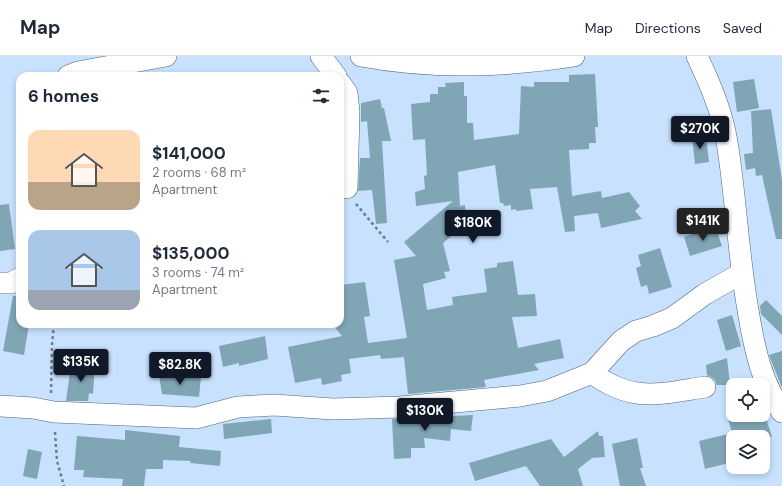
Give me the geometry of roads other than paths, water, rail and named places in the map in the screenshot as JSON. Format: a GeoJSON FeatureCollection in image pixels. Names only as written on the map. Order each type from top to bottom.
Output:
{"type":"FeatureCollection","features":[{"type":"Feature","properties":{"kind":"street"},"geometry":{"type":"LineString","coordinates":[[78,72],[166,56]]}},
{"type":"Feature","properties":{"kind":"street"},"geometry":{"type":"LineString","coordinates":[[321,56],[333,72]]}},
{"type":"Feature","properties":{"kind":"street"},"geometry":{"type":"LineString","coordinates":[[361,56],[397,63],[469,65],[533,62],[574,56]]}},
{"type":"Feature","properties":{"kind":"street"},"geometry":{"type":"LineString","coordinates":[[697,56],[716,97],[727,141],[742,273],[755,352],[764,380],[772,398],[782,412]]}},
{"type":"Feature","properties":{"kind":"street"},"geometry":{"type":"LineString","coordinates":[[344,90],[346,93],[349,112],[350,194]]}},
{"type":"Feature","properties":{"kind":"street"},"geometry":{"type":"LineString","coordinates":[[0,406],[53,412],[196,418],[238,407],[274,405],[333,409],[400,407],[520,396],[547,391],[592,373],[622,341],[636,331],[672,318],[706,294],[742,273]]}},
{"type":"Feature","properties":{"kind":"street"},"geometry":{"type":"LineString","coordinates":[[0,283],[11,283],[16,280]]}},
{"type":"Feature","properties":{"kind":"street"},"geometry":{"type":"LineString","coordinates":[[592,373],[609,385],[631,393],[660,394],[705,387]]}}]}
